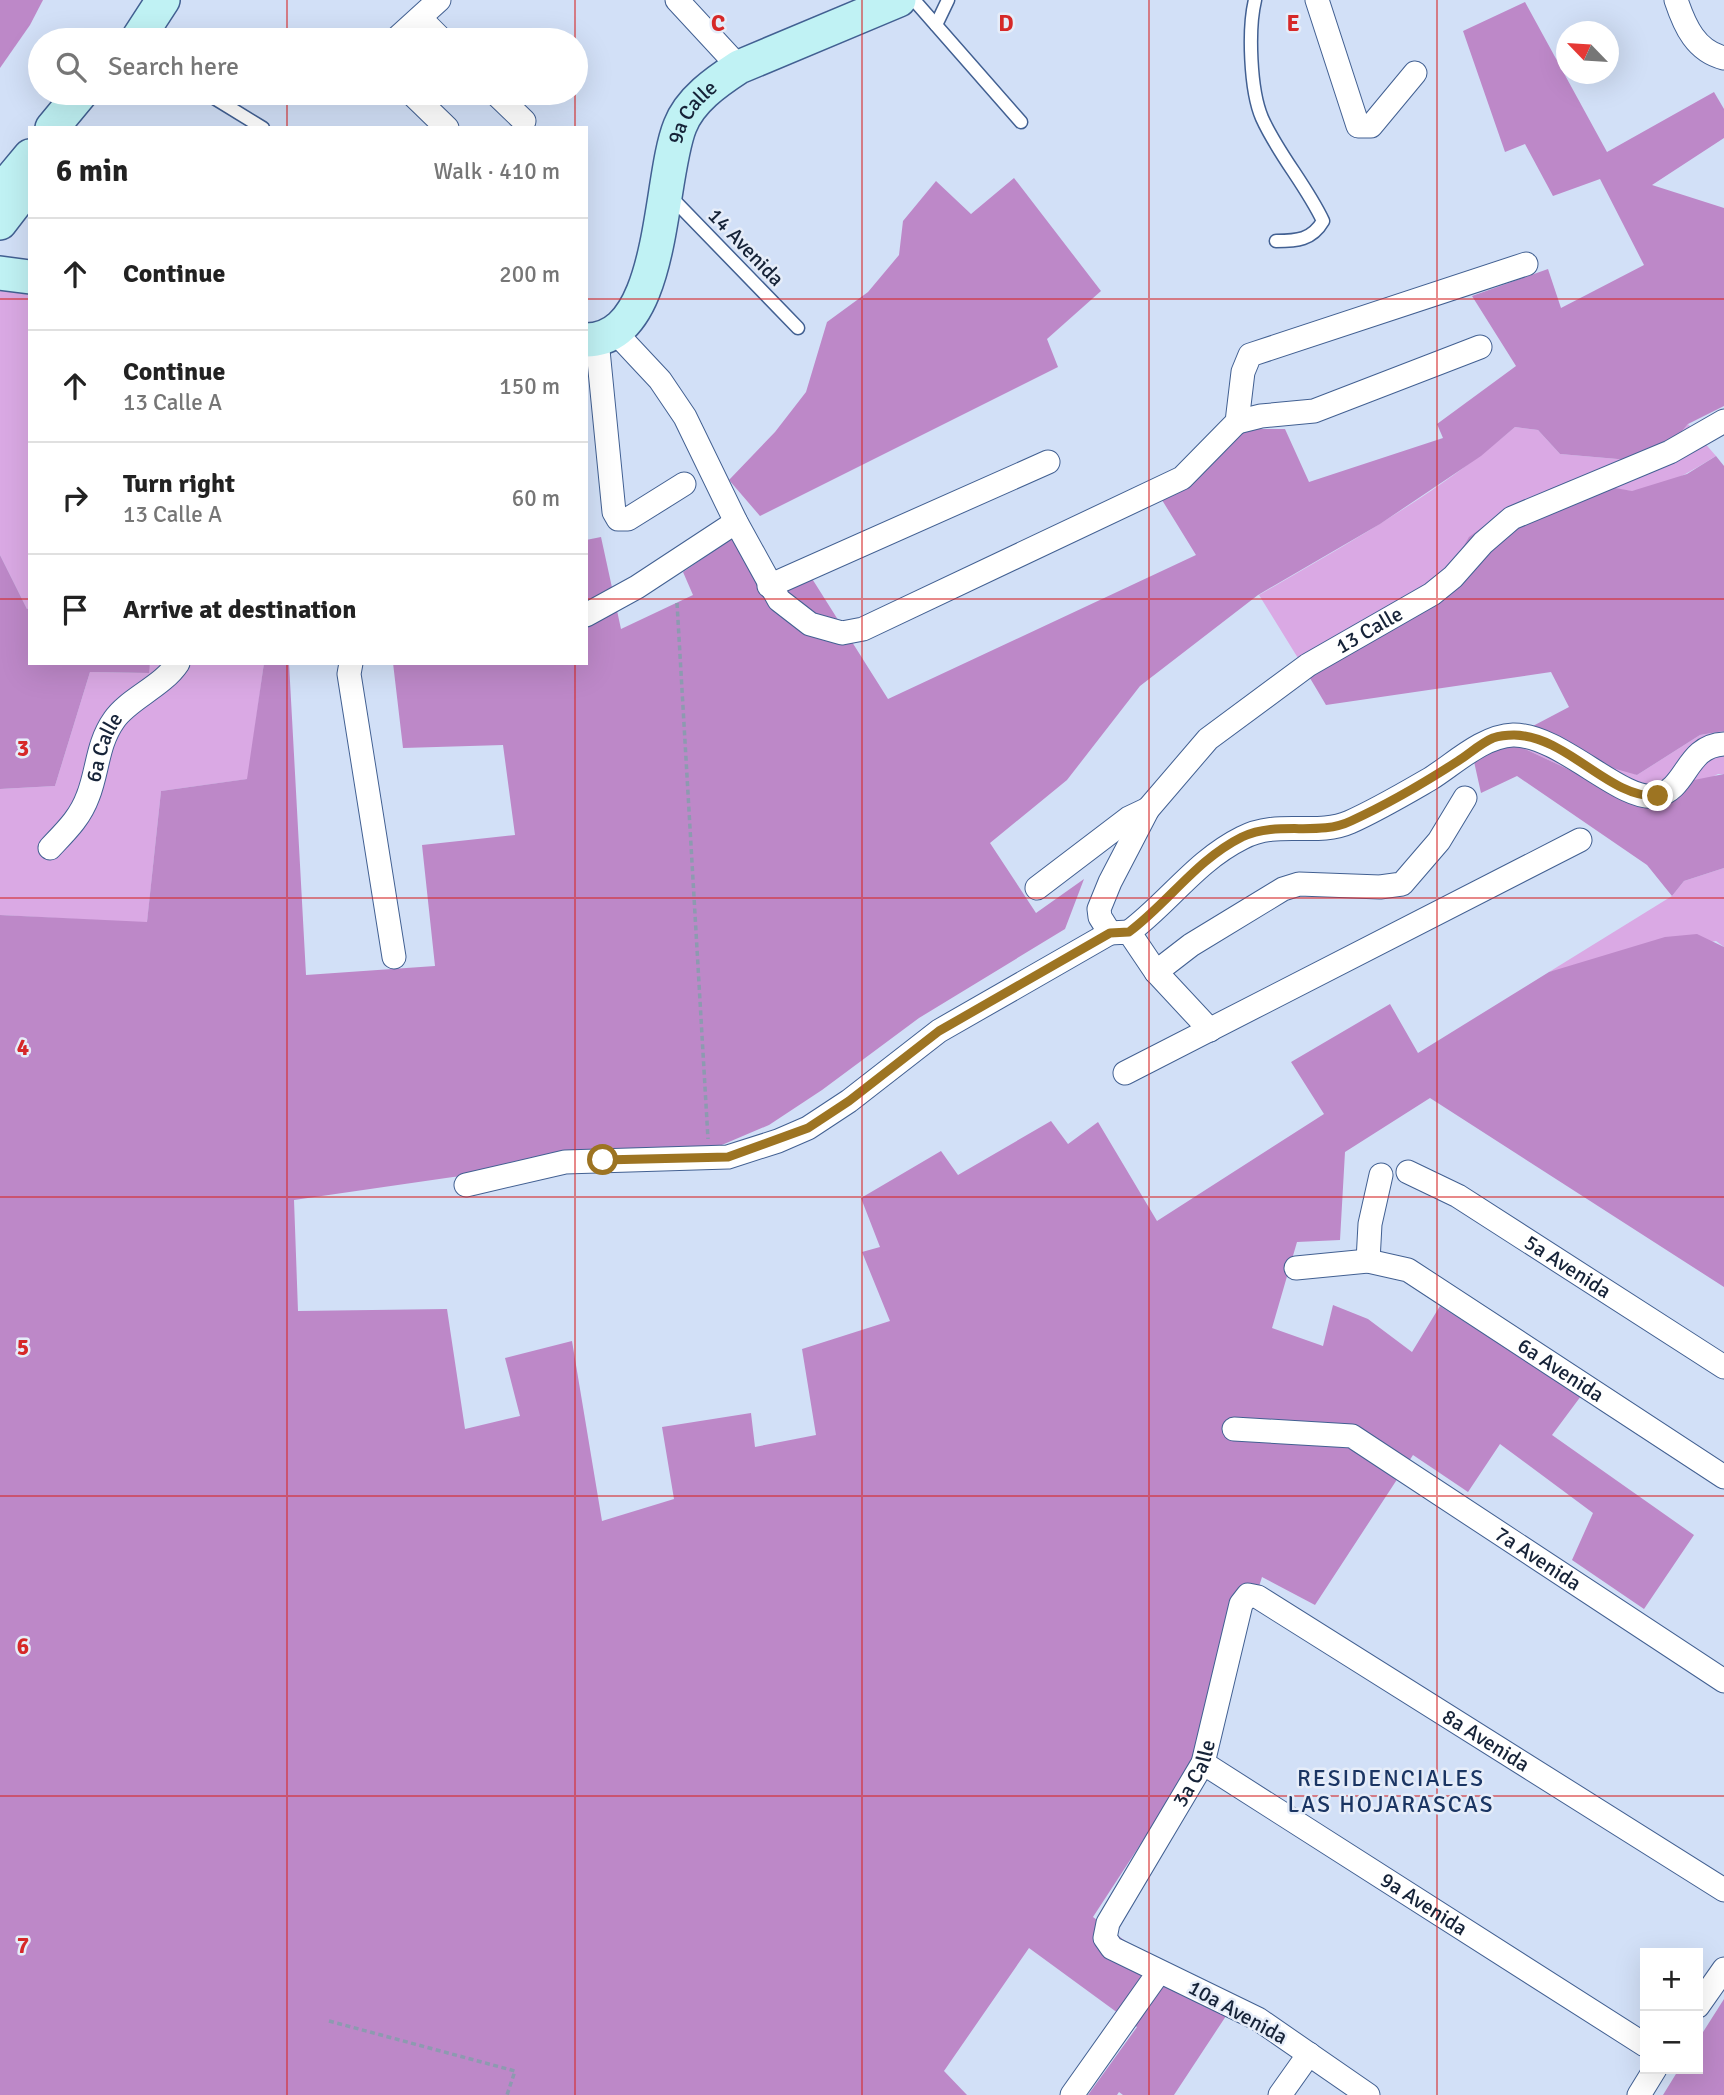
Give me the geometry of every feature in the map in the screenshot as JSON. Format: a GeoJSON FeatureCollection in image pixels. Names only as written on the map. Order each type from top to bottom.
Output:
{"type":"FeatureCollection","features":[{"type":"Feature","properties":{"kind":"street"},"geometry":{"type":"LineString","coordinates":[[126,28],[144,0]]}},
{"type":"Feature","properties":{"kind":"street"},"geometry":{"type":"LineString","coordinates":[[145,28],[163,0]]}},
{"type":"Feature","properties":{"kind":"street"},"geometry":{"type":"LineString","coordinates":[[409,28],[439,0]]}},
{"type":"Feature","properties":{"kind":"street"},"geometry":{"type":"LineString","coordinates":[[677,0],[739,67]]}},
{"type":"Feature","properties":{"kind":"street","name":"9a Calle"},"geometry":{"type":"LineString","coordinates":[[600,338],[631,320],[643,289],[667,193],[680,126],[693,104],[718,80],[739,67],[899,0]]}},
{"type":"Feature","properties":{"kind":"street"},"geometry":{"type":"LineString","coordinates":[[1317,0],[1358,126],[1371,125],[1415,72]]}},
{"type":"Feature","properties":{"kind":"street"},"geometry":{"type":"LineString","coordinates":[[1676,0],[1696,43],[1716,56]]}},
{"type":"Feature","properties":{"kind":"street"},"geometry":{"type":"LineString","coordinates":[[420,18],[430,28]]}},
{"type":"Feature","properties":{"kind":"street"},"geometry":{"type":"LineString","coordinates":[[54,126],[71,105]]}},
{"type":"Feature","properties":{"kind":"street"},"geometry":{"type":"LineString","coordinates":[[74,126],[90,105]]}},
{"type":"Feature","properties":{"kind":"street"},"geometry":{"type":"LineString","coordinates":[[423,105],[445,126]]}},
{"type":"Feature","properties":{"kind":"street"},"geometry":{"type":"LineString","coordinates":[[507,105],[524,121]]}},
{"type":"Feature","properties":{"kind":"street"},"geometry":{"type":"LineString","coordinates":[[0,192],[28,158]]}},
{"type":"Feature","properties":{"kind":"street"},"geometry":{"type":"LineString","coordinates":[[0,223],[28,187]]}},
{"type":"Feature","properties":{"kind":"street"},"geometry":{"type":"LineString","coordinates":[[1237,422],[1243,372],[1250,355],[1526,264]]}},
{"type":"Feature","properties":{"kind":"street"},"geometry":{"type":"LineString","coordinates":[[0,273],[28,276]]}},
{"type":"Feature","properties":{"kind":"street"},"geometry":{"type":"LineString","coordinates":[[600,338],[614,512],[618,519],[628,519],[684,484]]}},
{"type":"Feature","properties":{"kind":"street"},"geometry":{"type":"LineString","coordinates":[[600,338],[660,380],[685,417],[736,522],[779,600],[810,624],[842,633],[863,629],[1182,478],[1237,422],[1261,416],[1314,411],[1480,347]]}},
{"type":"Feature","properties":{"kind":"street","name":"13 Calle"},"geometry":{"type":"LineString","coordinates":[[1115,930],[1099,909],[1148,809],[1208,739],[1308,665],[1432,594],[1453,577],[1483,543],[1513,518],[1670,452],[1724,421]]}},
{"type":"Feature","properties":{"kind":"street"},"geometry":{"type":"LineString","coordinates":[[769,586],[1048,462]]}},
{"type":"Feature","properties":{"kind":"street"},"geometry":{"type":"LineString","coordinates":[[588,614],[637,587],[736,522]]}},
{"type":"Feature","properties":{"kind":"street","name":"6a Calle"},"geometry":{"type":"LineString","coordinates":[[50,848],[78,818],[89,794],[102,742],[115,718],[146,695],[176,665]]}},
{"type":"Feature","properties":{"kind":"street"},"geometry":{"type":"LineString","coordinates":[[351,665],[349,674],[394,957]]}},
{"type":"Feature","properties":{"kind":"street"},"geometry":{"type":"LineString","coordinates":[[466,1185],[565,1162],[737,1155],[808,1128],[849,1101],[939,1031],[1115,930],[1207,858],[1244,836],[1277,827],[1332,828],[1350,822],[1427,780],[1493,738],[1514,735],[1538,739],[1582,761],[1634,794],[1647,796],[1658,796],[1678,781],[1694,756],[1712,744],[1724,744]]}},
{"type":"Feature","properties":{"kind":"street"},"geometry":{"type":"LineString","coordinates":[[1156,972],[1191,945],[1283,889],[1299,884],[1380,887],[1402,884],[1439,841],[1465,798]]}},
{"type":"Feature","properties":{"kind":"street"},"geometry":{"type":"LineString","coordinates":[[1037,888],[1129,818],[1148,809]]}},
{"type":"Feature","properties":{"kind":"street"},"geometry":{"type":"LineString","coordinates":[[1125,1073],[1580,840]]}},
{"type":"Feature","properties":{"kind":"street"},"geometry":{"type":"LineString","coordinates":[[1115,930],[1210,1030]]}},
{"type":"Feature","properties":{"kind":"street","name":"5a Avenida"},"geometry":{"type":"LineString","coordinates":[[1408,1172],[1446,1189],[1724,1367]]}},
{"type":"Feature","properties":{"kind":"street"},"geometry":{"type":"LineString","coordinates":[[1296,1268],[1358,1262],[1381,1175]]}},
{"type":"Feature","properties":{"kind":"street","name":"6a Avenida"},"geometry":{"type":"LineString","coordinates":[[1358,1262],[1395,1265],[1408,1270],[1724,1477]]}},
{"type":"Feature","properties":{"kind":"street","name":"7a Avenida"},"geometry":{"type":"LineString","coordinates":[[1234,1429],[1352,1436],[1724,1681]]}},
{"type":"Feature","properties":{"kind":"street","name":"3a Calle"},"geometry":{"type":"LineString","coordinates":[[1105,1938],[1108,1923],[1203,1763],[1241,1604],[1248,1595]]}},
{"type":"Feature","properties":{"kind":"street","name":"8a Avenida"},"geometry":{"type":"LineString","coordinates":[[1248,1595],[1258,1597],[1724,1890]]}},
{"type":"Feature","properties":{"kind":"street","name":"9a Avenida"},"geometry":{"type":"LineString","coordinates":[[1203,1763],[1640,2042]]}},
{"type":"Feature","properties":{"kind":"street","name":"10a Avenida"},"geometry":{"type":"LineString","coordinates":[[1105,1938],[1112,1948],[1228,2002],[1285,2036],[1368,2095]]}},
{"type":"Feature","properties":{"kind":"street"},"geometry":{"type":"LineString","coordinates":[[1703,1999],[1724,1969]]}},
{"type":"Feature","properties":{"kind":"street"},"geometry":{"type":"LineString","coordinates":[[1072,2095],[1159,1972]]}},
{"type":"Feature","properties":{"kind":"street"},"geometry":{"type":"LineString","coordinates":[[1280,2095],[1309,2054]]}},
{"type":"Feature","properties":{"kind":"street"},"geometry":{"type":"LineString","coordinates":[[1639,2095],[1652,2074]]}},
{"type":"Feature","properties":{"kind":"lane"},"geometry":{"type":"LineString","coordinates":[[915,0],[1021,122]]}},
{"type":"Feature","properties":{"kind":"lane"},"geometry":{"type":"LineString","coordinates":[[936,25],[948,0]]}},
{"type":"Feature","properties":{"kind":"lane"},"geometry":{"type":"LineString","coordinates":[[1255,0],[1251,18],[1254,73],[1261,117],[1323,221],[1316,233],[1297,241],[1276,242]]}},
{"type":"Feature","properties":{"kind":"lane"},"geometry":{"type":"LineString","coordinates":[[226,105],[260,126]]}},
{"type":"Feature","properties":{"kind":"lane","name":"14 Avenida"},"geometry":{"type":"LineString","coordinates":[[667,193],[798,328]]}},
{"type":"Feature","properties":{"kind":"path"},"geometry":{"type":"LineString","coordinates":[[677,603],[709,1158]]}},
{"type":"Feature","properties":{"kind":"path"},"geometry":{"type":"LineString","coordinates":[[329,2021],[515,2071],[507,2095]]}},
{"type":"Feature","properties":{"kind":"shaded area"},"geometry":{"type":"Polygon","coordinates":[[[0,0],[43,0],[30,25],[0,68],[0,0]]]}},
{"type":"Feature","properties":{"kind":"shaded area"},"geometry":{"type":"Polygon","coordinates":[[[1525,2],[1556,59],[1556,84],[1570,84],[1607,152],[1714,92],[1724,109],[1724,138],[1652,185],[1724,208],[1724,406],[1688,424],[1665,451],[1629,460],[1560,454],[1538,430],[1515,427],[1481,456],[1380,524],[1258,595],[1140,686],[1067,780],[990,843],[1036,913],[1084,879],[1065,929],[919,1018],[822,1090],[769,1125],[703,1153],[453,1177],[294,1200],[298,1311],[447,1309],[465,1429],[520,1416],[505,1358],[572,1341],[602,1521],[674,1499],[662,1427],[751,1413],[755,1447],[816,1435],[802,1349],[890,1321],[862,1252],[880,1247],[861,1198],[941,1151],[958,1175],[1051,1121],[1068,1144],[1098,1122],[1157,1221],[1324,1114],[1291,1062],[1390,1004],[1418,1053],[1549,972],[1665,937],[1697,934],[1724,947],[1724,1287],[1430,1098],[1345,1152],[1340,1240],[1297,1242],[1272,1328],[1323,1346],[1333,1305],[1368,1319],[1412,1352],[1440,1306],[1581,1396],[1552,1435],[1694,1535],[1644,1609],[1572,1560],[1593,1513],[1500,1444],[1468,1492],[1413,1455],[1315,1605],[1262,1577],[1213,1733],[1093,1917],[1226,2016],[1174,2095],[1123,2095],[1119,2092],[1117,2095],[1088,2095],[1137,2027],[1029,1948],[944,2071],[967,2095],[0,2095],[0,915],[147,922],[161,791],[247,779],[264,665],[289,665],[306,975],[435,966],[422,845],[515,835],[503,745],[403,748],[393,665],[588,665],[588,540],[601,537],[621,629],[693,595],[683,572],[737,535],[771,598],[811,577],[888,699],[1196,555],[1162,500],[1211,462],[1242,429],[1285,429],[1309,482],[1443,438],[1437,424],[1516,366],[1472,296],[1548,269],[1561,308],[1644,265],[1600,179],[1553,196],[1525,144],[1505,152],[1463,31],[1525,2]]]}},
{"type":"Feature","properties":{"kind":"shaded area"},"geometry":{"type":"Polygon","coordinates":[[[1014,178],[1101,291],[1047,339],[1058,367],[760,516],[729,480],[775,432],[806,392],[827,322],[868,292],[899,255],[903,221],[936,181],[971,214],[1014,178]]]}},
{"type":"Feature","properties":{"kind":"shaded area"},"geometry":{"type":"Polygon","coordinates":[[[0,290],[28,295],[27,609],[0,555],[0,290]]]}},
{"type":"Feature","properties":{"kind":"shaded area"},"geometry":{"type":"Polygon","coordinates":[[[1688,424],[1716,456],[1676,479],[1643,490],[1624,490],[1599,483],[1444,580],[1301,663],[1259,595],[1423,496],[1515,427],[1538,430],[1560,454],[1629,460],[1665,451],[1688,424]]]}},
{"type":"Feature","properties":{"kind":"shaded area"},"geometry":{"type":"Polygon","coordinates":[[[1716,456],[1724,466],[1724,731],[1700,735],[1637,775],[1609,767],[1531,727],[1569,707],[1551,672],[1326,705],[1301,663],[1444,580],[1469,537],[1498,516],[1547,490],[1571,480],[1632,491],[1687,474],[1716,456]]]}},
{"type":"Feature","properties":{"kind":"shaded area"},"geometry":{"type":"Polygon","coordinates":[[[0,555],[28,608],[28,665],[150,665],[149,673],[90,672],[55,786],[0,789],[0,555]]]}},
{"type":"Feature","properties":{"kind":"shaded area"},"geometry":{"type":"Polygon","coordinates":[[[150,665],[264,665],[248,779],[161,791],[147,923],[0,915],[0,789],[55,786],[90,672],[148,673],[150,665]]]}},
{"type":"Feature","properties":{"kind":"shaded area"},"geometry":{"type":"Polygon","coordinates":[[[1531,727],[1637,775],[1700,735],[1724,731],[1724,774],[1718,774],[1670,799],[1623,795],[1506,740],[1531,727]]]}},
{"type":"Feature","properties":{"kind":"shaded area"},"geometry":{"type":"Polygon","coordinates":[[[1506,740],[1623,795],[1670,799],[1694,780],[1724,774],[1724,868],[1684,881],[1672,896],[1647,865],[1517,776],[1481,793],[1473,757],[1506,740]]]}},
{"type":"Feature","properties":{"kind":"shaded area"},"geometry":{"type":"Polygon","coordinates":[[[1724,868],[1724,947],[1716,941],[1549,972],[1672,896],[1684,881],[1724,868]]]}},
{"type":"Feature","properties":{"kind":"shaded area"},"geometry":{"type":"Polygon","coordinates":[[[1724,1999],[1724,2095],[1663,2095],[1676,2074],[1703,2074],[1703,2032],[1724,1999]]]}},
{"type":"Feature","properties":{"kind":"district","name":"RESIDENCIALES LAS HOJARASCAS"},"geometry":{"type":"Point","coordinates":[1391,1791]}},
{"type":"Feature","properties":{"kind":"route"},"geometry":{"type":"LineString","coordinates":[[603,1160],[728,1157],[808,1128],[849,1101],[939,1031],[1110,933],[1129,932],[1145,920],[1157,905],[1207,858],[1244,836],[1277,827],[1332,828],[1350,822],[1427,780],[1493,738],[1514,735],[1538,739],[1582,761],[1634,794],[1658,796]]}}]}
